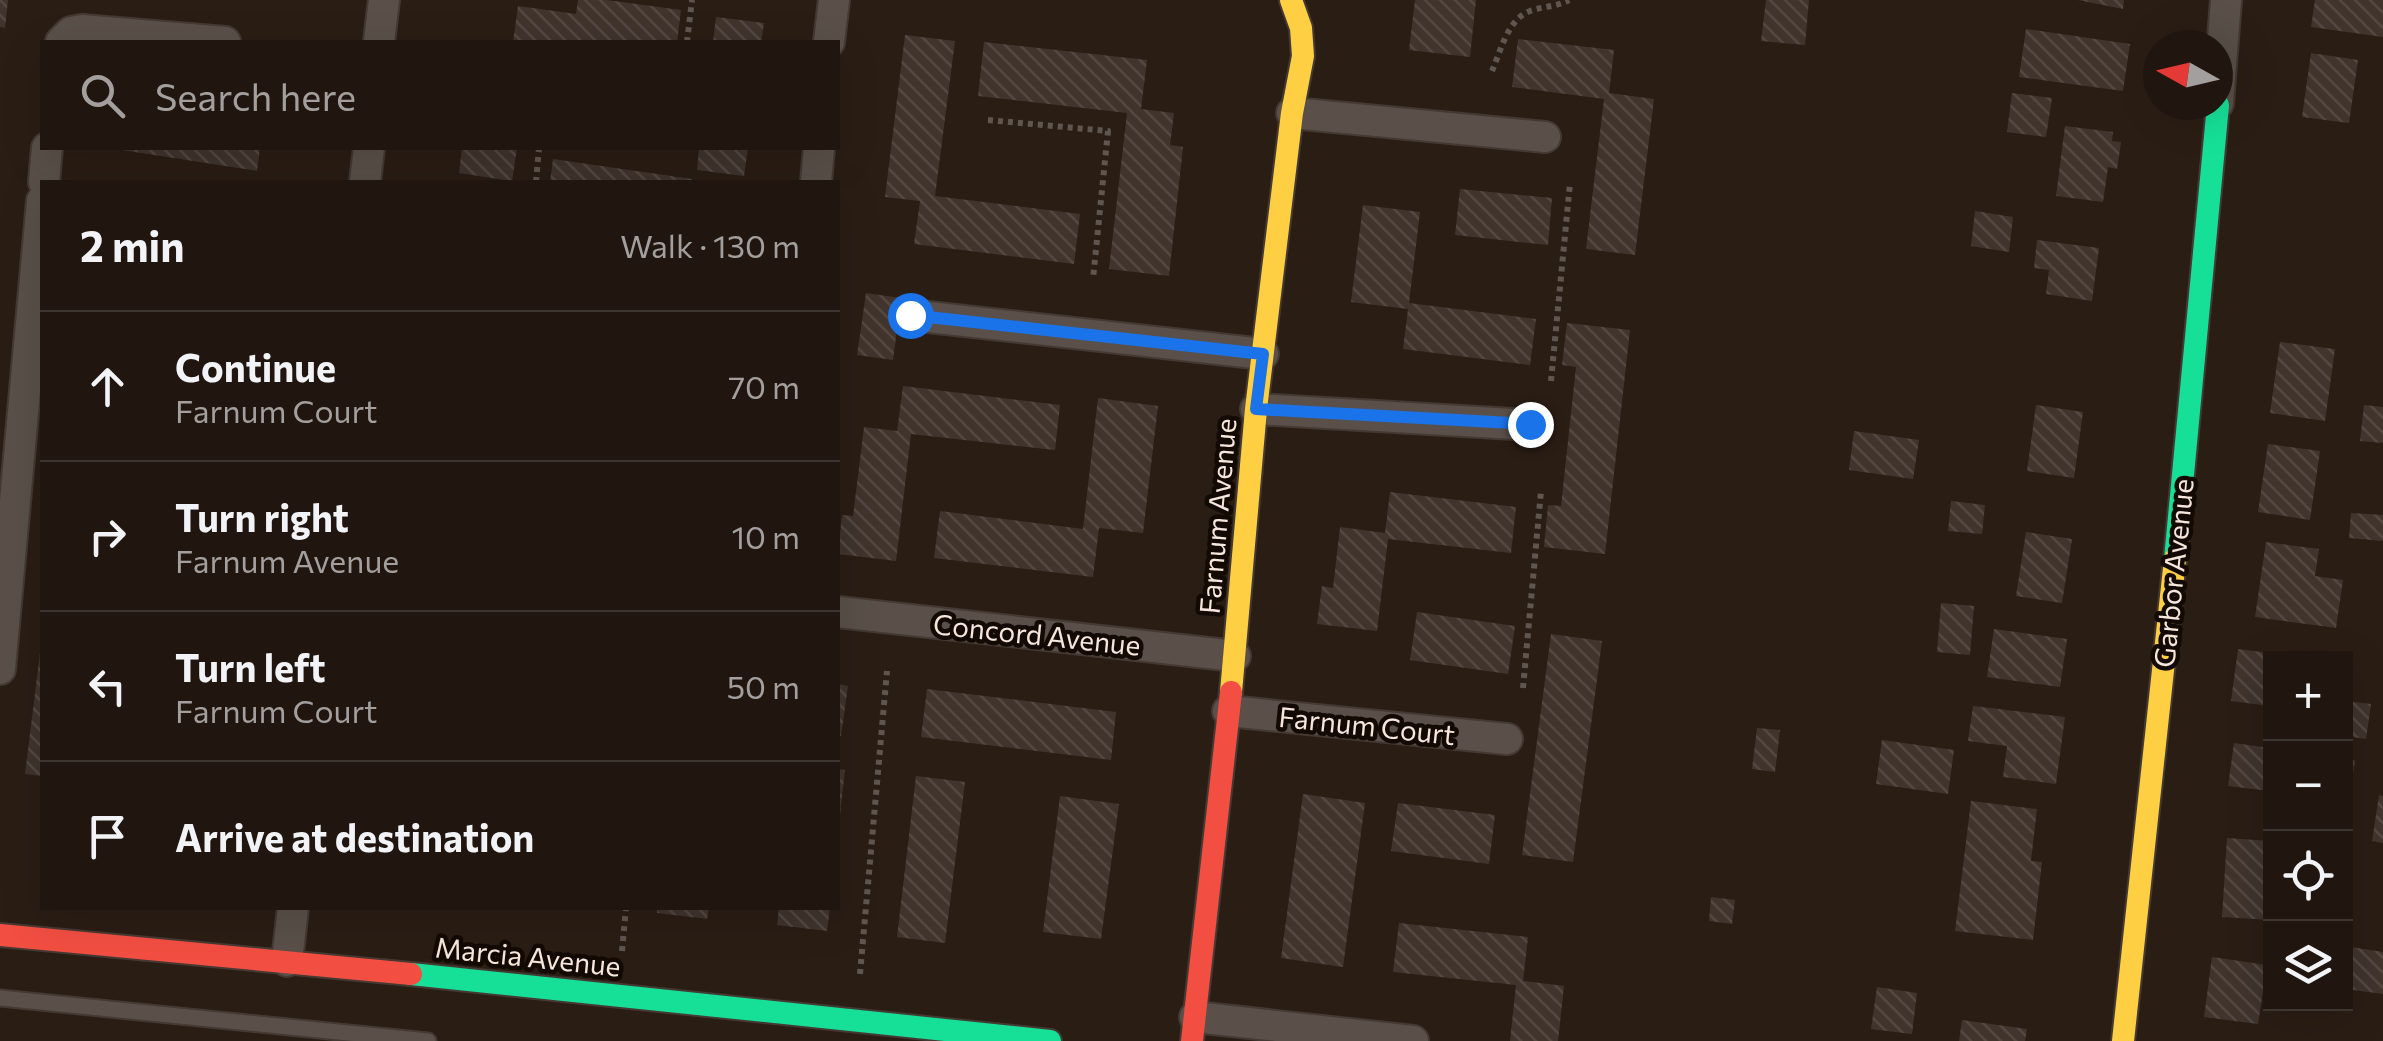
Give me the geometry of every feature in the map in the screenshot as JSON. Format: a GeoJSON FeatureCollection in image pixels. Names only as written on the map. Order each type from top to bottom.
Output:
{"type":"FeatureCollection","features":[{"type":"Feature","properties":{"kind":"street"},"geometry":{"type":"LineString","coordinates":[[379,40],[384,0]]}},
{"type":"Feature","properties":{"kind":"street"},"geometry":{"type":"LineString","coordinates":[[830,40],[834,0]]}},
{"type":"Feature","properties":{"kind":"street","name":"Farnum Avenue"},"geometry":{"type":"LineString","coordinates":[[1194,1029],[1236,656],[1256,409],[1304,42],[1299,14],[1291,0]]}},
{"type":"Feature","properties":{"kind":"street","name":"Garbor Avenue"},"geometry":{"type":"LineString","coordinates":[[2224,30],[2226,0]]}},
{"type":"Feature","properties":{"kind":"street"},"geometry":{"type":"LineString","coordinates":[[64,40],[71,32],[82,30],[201,40]]}},
{"type":"Feature","properties":{"kind":"street"},"geometry":{"type":"LineString","coordinates":[[1292,112],[1545,137]]}},
{"type":"Feature","properties":{"kind":"street","name":"Garbor Avenue"},"geometry":{"type":"LineString","coordinates":[[2122,1041],[2182,497],[2217,120]]}},
{"type":"Feature","properties":{"kind":"street"},"geometry":{"type":"LineString","coordinates":[[44,180],[47,150]]}},
{"type":"Feature","properties":{"kind":"street"},"geometry":{"type":"LineString","coordinates":[[365,180],[368,150]]}},
{"type":"Feature","properties":{"kind":"street"},"geometry":{"type":"LineString","coordinates":[[816,180],[819,150]]}},
{"type":"Feature","properties":{"kind":"street"},"geometry":{"type":"LineString","coordinates":[[0,669],[40,223]]}},
{"type":"Feature","properties":{"kind":"street"},"geometry":{"type":"LineString","coordinates":[[910,315],[1263,354]]}},
{"type":"Feature","properties":{"kind":"street"},"geometry":{"type":"LineString","coordinates":[[1256,409],[1530,424]]}},
{"type":"Feature","properties":{"kind":"street","name":"Concord Avenue"},"geometry":{"type":"LineString","coordinates":[[840,612],[1236,656]]}},
{"type":"Feature","properties":{"kind":"street","name":"Farnum Court"},"geometry":{"type":"LineString","coordinates":[[1228,711],[1506,739]]}},
{"type":"Feature","properties":{"kind":"street"},"geometry":{"type":"LineString","coordinates":[[287,961],[292,910]]}},
{"type":"Feature","properties":{"kind":"street","name":"Marcia Avenue"},"geometry":{"type":"LineString","coordinates":[[0,935],[1050,1041]]}},
{"type":"Feature","properties":{"kind":"street"},"geometry":{"type":"LineString","coordinates":[[1194,1029],[1413,1041]]}},
{"type":"Feature","properties":{"kind":"lane"},"geometry":{"type":"LineString","coordinates":[[0,998],[428,1041]]}},
{"type":"Feature","properties":{"kind":"path"},"geometry":{"type":"LineString","coordinates":[[687,40],[692,0]]}},
{"type":"Feature","properties":{"kind":"path"},"geometry":{"type":"LineString","coordinates":[[1492,70],[1512,23],[1528,11],[1557,7],[1569,0]]}},
{"type":"Feature","properties":{"kind":"path"},"geometry":{"type":"LineString","coordinates":[[988,120],[1108,131],[1093,279]]}},
{"type":"Feature","properties":{"kind":"path"},"geometry":{"type":"LineString","coordinates":[[536,180],[539,150]]}},
{"type":"Feature","properties":{"kind":"path"},"geometry":{"type":"LineString","coordinates":[[1551,381],[1570,183]]}},
{"type":"Feature","properties":{"kind":"path"},"geometry":{"type":"LineString","coordinates":[[1523,688],[1541,491]]}},
{"type":"Feature","properties":{"kind":"path"},"geometry":{"type":"LineString","coordinates":[[860,974],[887,671]]}},
{"type":"Feature","properties":{"kind":"path"},"geometry":{"type":"LineString","coordinates":[[622,950],[626,910]]}},
{"type":"Feature","properties":{"kind":"building"},"geometry":{"type":"Polygon","coordinates":[[[0,0],[8,0],[5,28],[0,27],[0,0]]]}},
{"type":"Feature","properties":{"kind":"building"},"geometry":{"type":"Polygon","coordinates":[[[578,0],[681,10],[677,40],[513,40],[518,6],[576,14],[578,0]]]}},
{"type":"Feature","properties":{"kind":"building"},"geometry":{"type":"Polygon","coordinates":[[[1415,0],[1476,0],[1470,57],[1409,50],[1415,0]]]}},
{"type":"Feature","properties":{"kind":"building"},"geometry":{"type":"Polygon","coordinates":[[[1766,0],[1809,0],[1805,45],[1761,41],[1766,0]]]}},
{"type":"Feature","properties":{"kind":"building"},"geometry":{"type":"Polygon","coordinates":[[[2078,0],[2124,0],[2123,9],[2078,0]]]}},
{"type":"Feature","properties":{"kind":"building"},"geometry":{"type":"Polygon","coordinates":[[[2315,0],[2383,0],[2383,37],[2311,27],[2315,0]]]}},
{"type":"Feature","properties":{"kind":"building"},"geometry":{"type":"Polygon","coordinates":[[[716,17],[764,23],[761,40],[713,40],[716,17]]]}},
{"type":"Feature","properties":{"kind":"building"},"geometry":{"type":"Polygon","coordinates":[[[2026,29],[2130,44],[2123,91],[2019,77],[2026,29]]]}},
{"type":"Feature","properties":{"kind":"building"},"geometry":{"type":"Polygon","coordinates":[[[905,35],[955,41],[935,196],[1080,214],[1074,264],[914,244],[920,201],[885,197],[905,35]]]}},
{"type":"Feature","properties":{"kind":"building"},"geometry":{"type":"Polygon","coordinates":[[[1518,39],[1614,50],[1609,93],[1654,99],[1635,255],[1586,249],[1604,99],[1512,87],[1518,39]]]}},
{"type":"Feature","properties":{"kind":"building"},"geometry":{"type":"Polygon","coordinates":[[[984,42],[1147,60],[1141,109],[1174,113],[1170,145],[1183,147],[1169,276],[1109,269],[1127,113],[978,96],[984,42]]]}},
{"type":"Feature","properties":{"kind":"building"},"geometry":{"type":"Polygon","coordinates":[[[2311,53],[2358,60],[2349,123],[2302,117],[2311,53]]]}},
{"type":"Feature","properties":{"kind":"building"},"geometry":{"type":"Polygon","coordinates":[[[2012,93],[2052,98],[2046,137],[2007,132],[2012,93]]]}},
{"type":"Feature","properties":{"kind":"building"},"geometry":{"type":"Polygon","coordinates":[[[2065,126],[2113,132],[2112,141],[2121,142],[2117,169],[2108,167],[2103,202],[2056,196],[2065,126]]]}},
{"type":"Feature","properties":{"kind":"building"},"geometry":{"type":"Polygon","coordinates":[[[122,150],[260,150],[257,171],[122,150]]]}},
{"type":"Feature","properties":{"kind":"building"},"geometry":{"type":"Polygon","coordinates":[[[462,150],[517,150],[512,180],[459,173],[462,150]]]}},
{"type":"Feature","properties":{"kind":"building"},"geometry":{"type":"Polygon","coordinates":[[[699,150],[748,150],[744,176],[697,170],[699,150]]]}},
{"type":"Feature","properties":{"kind":"building"},"geometry":{"type":"Polygon","coordinates":[[[553,159],[692,179],[692,180],[550,180],[553,159]]]}},
{"type":"Feature","properties":{"kind":"building"},"geometry":{"type":"Polygon","coordinates":[[[1460,189],[1552,198],[1548,245],[1455,235],[1460,189]]]}},
{"type":"Feature","properties":{"kind":"building"},"geometry":{"type":"Polygon","coordinates":[[[1363,205],[1420,212],[1409,303],[1536,319],[1530,365],[1403,349],[1408,309],[1351,302],[1363,205]]]}},
{"type":"Feature","properties":{"kind":"building"},"geometry":{"type":"Polygon","coordinates":[[[1975,211],[2013,217],[2009,252],[1971,246],[1975,211]]]}},
{"type":"Feature","properties":{"kind":"building"},"geometry":{"type":"Polygon","coordinates":[[[2037,240],[2099,248],[2092,301],[2046,294],[2049,270],[2034,268],[2037,240]]]}},
{"type":"Feature","properties":{"kind":"building"},"geometry":{"type":"Polygon","coordinates":[[[866,293],[901,298],[893,360],[857,355],[866,293]]]}},
{"type":"Feature","properties":{"kind":"building"},"geometry":{"type":"Polygon","coordinates":[[[1567,323],[1630,330],[1605,554],[1544,547],[1548,505],[1561,506],[1576,367],[1562,365],[1567,323]]]}},
{"type":"Feature","properties":{"kind":"building"},"geometry":{"type":"Polygon","coordinates":[[[2280,342],[2335,349],[2325,421],[2270,413],[2280,342]]]}},
{"type":"Feature","properties":{"kind":"building"},"geometry":{"type":"Polygon","coordinates":[[[903,386],[1060,405],[1055,450],[911,434],[896,561],[840,554],[842,515],[853,516],[864,427],[897,431],[903,386]]]}},
{"type":"Feature","properties":{"kind":"building"},"geometry":{"type":"Polygon","coordinates":[[[1098,398],[1158,406],[1143,533],[1099,528],[1093,577],[934,558],[940,511],[1083,529],[1098,398]]]}},
{"type":"Feature","properties":{"kind":"building"},"geometry":{"type":"Polygon","coordinates":[[[2036,405],[2083,412],[2074,478],[2027,471],[2036,405]]]}},
{"type":"Feature","properties":{"kind":"building"},"geometry":{"type":"Polygon","coordinates":[[[2364,405],[2383,407],[2383,443],[2360,441],[2364,405]]]}},
{"type":"Feature","properties":{"kind":"building"},"geometry":{"type":"Polygon","coordinates":[[[1854,431],[1919,440],[1913,479],[1849,470],[1854,431]]]}},
{"type":"Feature","properties":{"kind":"building"},"geometry":{"type":"Polygon","coordinates":[[[2268,444],[2320,451],[2310,520],[2258,512],[2268,444]]]}},
{"type":"Feature","properties":{"kind":"building"},"geometry":{"type":"Polygon","coordinates":[[[1390,492],[1516,507],[1511,553],[1388,539],[1377,631],[1317,624],[1322,586],[1333,588],[1340,527],[1385,533],[1390,492]]]}},
{"type":"Feature","properties":{"kind":"building"},"geometry":{"type":"Polygon","coordinates":[[[1951,501],[1985,505],[1982,534],[1948,531],[1951,501]]]}},
{"type":"Feature","properties":{"kind":"building"},"geometry":{"type":"Polygon","coordinates":[[[2351,513],[2383,515],[2383,541],[2349,538],[2351,513]]]}},
{"type":"Feature","properties":{"kind":"building"},"geometry":{"type":"Polygon","coordinates":[[[2026,532],[2072,539],[2062,603],[2016,596],[2026,532]]]}},
{"type":"Feature","properties":{"kind":"building"},"geometry":{"type":"Polygon","coordinates":[[[2266,542],[2319,549],[2315,576],[2343,580],[2336,628],[2255,617],[2266,542]]]}},
{"type":"Feature","properties":{"kind":"building"},"geometry":{"type":"Polygon","coordinates":[[[1941,603],[1974,606],[1970,655],[1937,652],[1941,603]]]}},
{"type":"Feature","properties":{"kind":"building"},"geometry":{"type":"Polygon","coordinates":[[[1417,612],[1515,626],[1508,674],[1410,660],[1417,612]]]}},
{"type":"Feature","properties":{"kind":"building"},"geometry":{"type":"Polygon","coordinates":[[[1994,629],[2067,639],[2060,687],[1987,677],[1994,629]]]}},
{"type":"Feature","properties":{"kind":"building"},"geometry":{"type":"Polygon","coordinates":[[[1551,634],[1602,641],[1573,862],[1522,855],[1551,634]]]}},
{"type":"Feature","properties":{"kind":"building"},"geometry":{"type":"Polygon","coordinates":[[[2238,649],[2263,652],[2263,705],[2231,701],[2238,649]]]}},
{"type":"Feature","properties":{"kind":"building"},"geometry":{"type":"Polygon","coordinates":[[[40,653],[40,776],[25,774],[40,653]]]}},
{"type":"Feature","properties":{"kind":"building"},"geometry":{"type":"Polygon","coordinates":[[[840,684],[848,686],[840,736],[840,684]]]}},
{"type":"Feature","properties":{"kind":"building"},"geometry":{"type":"Polygon","coordinates":[[[927,689],[1116,712],[1111,760],[921,737],[927,689]]]}},
{"type":"Feature","properties":{"kind":"building"},"geometry":{"type":"Polygon","coordinates":[[[2353,702],[2371,704],[2366,739],[2353,737],[2353,702]]]}},
{"type":"Feature","properties":{"kind":"building"},"geometry":{"type":"Polygon","coordinates":[[[1973,706],[2065,717],[2056,784],[2003,777],[2007,746],[1968,741],[1973,706]]]}},
{"type":"Feature","properties":{"kind":"building"},"geometry":{"type":"Polygon","coordinates":[[[1757,728],[1780,730],[1775,772],[1752,769],[1757,728]]]}},
{"type":"Feature","properties":{"kind":"building"},"geometry":{"type":"Polygon","coordinates":[[[1882,740],[1954,750],[1948,794],[1876,784],[1882,740]]]}},
{"type":"Feature","properties":{"kind":"building"},"geometry":{"type":"Polygon","coordinates":[[[2234,743],[2263,747],[2263,790],[2228,786],[2234,743]]]}},
{"type":"Feature","properties":{"kind":"building"},"geometry":{"type":"Polygon","coordinates":[[[840,769],[845,770],[840,815],[840,769]]]}},
{"type":"Feature","properties":{"kind":"building"},"geometry":{"type":"Polygon","coordinates":[[[916,776],[965,782],[945,943],[897,937],[916,776]]]}},
{"type":"Feature","properties":{"kind":"building"},"geometry":{"type":"Polygon","coordinates":[[[1303,794],[1365,803],[1343,967],[1281,958],[1303,794]]]}},
{"type":"Feature","properties":{"kind":"building"},"geometry":{"type":"Polygon","coordinates":[[[2379,795],[2383,796],[2383,843],[2372,841],[2379,795]]]}},
{"type":"Feature","properties":{"kind":"building"},"geometry":{"type":"Polygon","coordinates":[[[1060,796],[1119,804],[1101,939],[1043,932],[1060,796]]]}},
{"type":"Feature","properties":{"kind":"building"},"geometry":{"type":"Polygon","coordinates":[[[1971,801],[2037,809],[2031,861],[2042,862],[2033,940],[1955,931],[1971,801]]]}},
{"type":"Feature","properties":{"kind":"building"},"geometry":{"type":"Polygon","coordinates":[[[1398,803],[1495,815],[1489,864],[1391,851],[1398,803]]]}},
{"type":"Feature","properties":{"kind":"building"},"geometry":{"type":"Polygon","coordinates":[[[2227,838],[2263,841],[2263,920],[2222,917],[2227,838]]]}},
{"type":"Feature","properties":{"kind":"building"},"geometry":{"type":"Polygon","coordinates":[[[1711,897],[1735,900],[1732,924],[1709,921],[1711,897]]]}},
{"type":"Feature","properties":{"kind":"building"},"geometry":{"type":"Polygon","coordinates":[[[657,910],[709,910],[707,919],[657,910]]]}},
{"type":"Feature","properties":{"kind":"building"},"geometry":{"type":"Polygon","coordinates":[[[779,910],[830,910],[827,931],[777,925],[779,910]]]}},
{"type":"Feature","properties":{"kind":"building"},"geometry":{"type":"Polygon","coordinates":[[[1399,923],[1528,937],[1523,981],[1564,986],[1558,1041],[1510,1041],[1516,985],[1393,972],[1399,923]]]}},
{"type":"Feature","properties":{"kind":"building"},"geometry":{"type":"Polygon","coordinates":[[[2353,947],[2383,952],[2383,994],[2353,990],[2353,947]]]}},
{"type":"Feature","properties":{"kind":"building"},"geometry":{"type":"Polygon","coordinates":[[[2212,957],[2263,964],[2258,1024],[2204,1017],[2212,957]]]}},
{"type":"Feature","properties":{"kind":"building"},"geometry":{"type":"Polygon","coordinates":[[[1877,987],[1917,993],[1912,1034],[1871,1029],[1877,987]]]}},
{"type":"Feature","properties":{"kind":"building"},"geometry":{"type":"Polygon","coordinates":[[[1962,1020],[2027,1029],[2025,1041],[1959,1041],[1962,1020]]]}},
{"type":"Feature","properties":{"kind":"traffic: fast"},"geometry":{"type":"LineString","coordinates":[[2175,559],[2217,120]]}},
{"type":"Feature","properties":{"kind":"traffic: fast"},"geometry":{"type":"LineString","coordinates":[[411,974],[1050,1041]]}},
{"type":"Feature","properties":{"kind":"traffic: slow"},"geometry":{"type":"LineString","coordinates":[[1231,692],[1256,409],[1292,113],[1303,56],[1301,28],[1291,0]]}},
{"type":"Feature","properties":{"kind":"traffic: slow"},"geometry":{"type":"LineString","coordinates":[[2123,1041],[2175,559]]}},
{"type":"Feature","properties":{"kind":"traffic: jam"},"geometry":{"type":"LineString","coordinates":[[1192,1041],[1231,692]]}},
{"type":"Feature","properties":{"kind":"traffic: jam"},"geometry":{"type":"LineString","coordinates":[[0,935],[411,974]]}},
{"type":"Feature","properties":{"kind":"route"},"geometry":{"type":"LineString","coordinates":[[910,315],[1263,354],[1256,409],[1530,424]]}}]}
